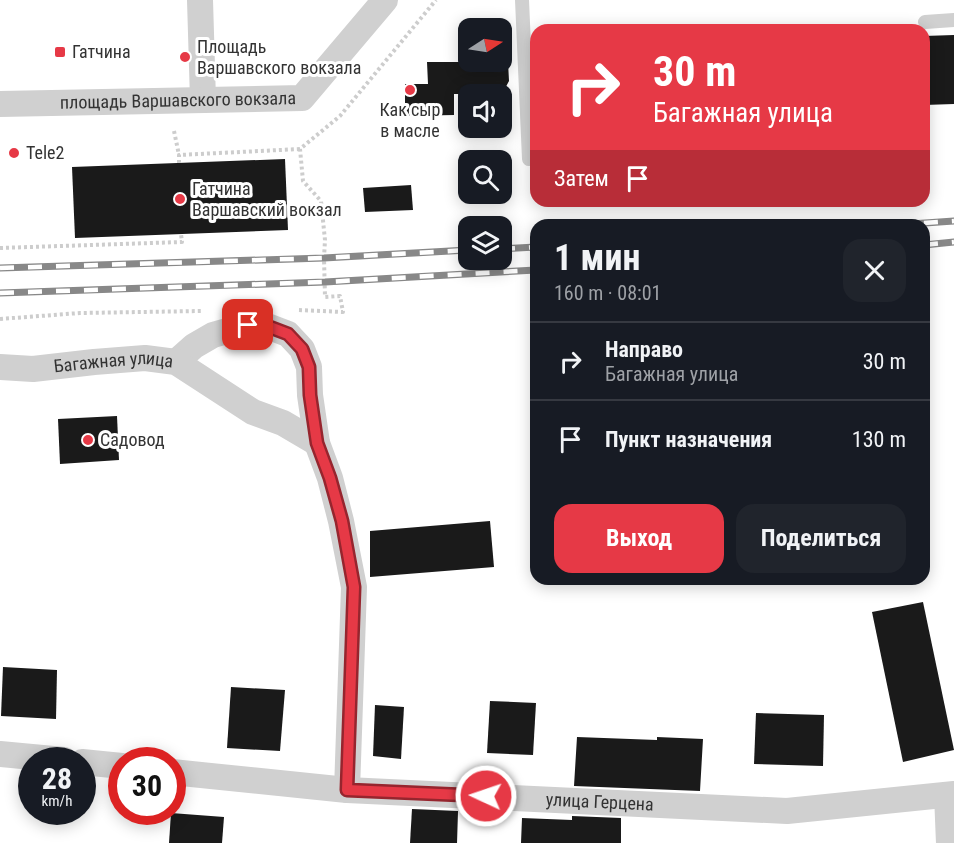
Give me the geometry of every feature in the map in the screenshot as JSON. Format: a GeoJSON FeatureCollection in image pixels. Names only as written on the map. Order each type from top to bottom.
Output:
{"type":"FeatureCollection","features":[{"type":"Feature","properties":{"kind":"street"},"geometry":{"type":"LineString","coordinates":[[200,0],[203,100]]}},
{"type":"Feature","properties":{"kind":"street","name":"площадь Варшавского вокзала"},"geometry":{"type":"LineString","coordinates":[[0,104],[302,98],[385,0]]}},
{"type":"Feature","properties":{"kind":"street","name":"Багажная улица"},"geometry":{"type":"LineString","coordinates":[[0,367],[33,369],[145,358],[176,362],[194,346],[213,335],[248,325],[267,326],[288,334],[302,349],[309,367],[310,395],[317,443],[342,521],[354,587],[347,790]]}},
{"type":"Feature","properties":{"kind":"street"},"geometry":{"type":"LineString","coordinates":[[176,362],[253,412],[283,423],[317,443]]}},
{"type":"Feature","properties":{"kind":"street"},"geometry":{"type":"LineString","coordinates":[[283,423],[296,415],[310,395]]}},
{"type":"Feature","properties":{"kind":"street"},"geometry":{"type":"LineString","coordinates":[[0,754],[18,756]]}},
{"type":"Feature","properties":{"kind":"street","name":"улица Герцена"},"geometry":{"type":"LineString","coordinates":[[186,773],[347,790],[787,811],[951,794]]}},
{"type":"Feature","properties":{"kind":"street"},"geometry":{"type":"LineString","coordinates":[[949,843],[951,794]]}},
{"type":"Feature","properties":{"kind":"lane"},"geometry":{"type":"LineString","coordinates":[[522,0],[529,159]]}},
{"type":"Feature","properties":{"kind":"lane"},"geometry":{"type":"LineString","coordinates":[[925,22],[954,21]]}},
{"type":"Feature","properties":{"kind":"path"},"geometry":{"type":"LineString","coordinates":[[179,155],[300,149],[340,116],[436,0]]}},
{"type":"Feature","properties":{"kind":"path"},"geometry":{"type":"LineString","coordinates":[[174,131],[179,163]]}},
{"type":"Feature","properties":{"kind":"path"},"geometry":{"type":"LineString","coordinates":[[292,310],[343,312],[340,296],[325,297],[325,240],[321,201],[303,181],[300,149]]}},
{"type":"Feature","properties":{"kind":"path"},"geometry":{"type":"LineString","coordinates":[[0,248],[182,242],[181,234]]}},
{"type":"Feature","properties":{"kind":"path"},"geometry":{"type":"LineString","coordinates":[[0,319],[80,313],[212,310]]}},
{"type":"Feature","properties":{"kind":"building"},"geometry":{"type":"Polygon","coordinates":[[[954,35],[954,104],[930,105],[930,36],[954,35]]]}},
{"type":"Feature","properties":{"kind":"building"},"geometry":{"type":"Polygon","coordinates":[[[427,62],[458,62],[458,72],[509,72],[507,84],[458,84],[458,94],[454,94],[454,115],[405,116],[405,84],[428,84],[427,62]]]}},
{"type":"Feature","properties":{"kind":"building","name":"Гатчина Варшавский вокзал"},"geometry":{"type":"Polygon","coordinates":[[[285,159],[288,230],[75,238],[72,167],[285,159]]]}},
{"type":"Feature","properties":{"kind":"building"},"geometry":{"type":"Polygon","coordinates":[[[411,185],[413,210],[365,212],[363,188],[411,185]]]}},
{"type":"Feature","properties":{"kind":"building","name":"Садовод"},"geometry":{"type":"Polygon","coordinates":[[[117,416],[119,460],[60,464],[58,419],[117,416]]]}},
{"type":"Feature","properties":{"kind":"building"},"geometry":{"type":"Polygon","coordinates":[[[490,521],[494,567],[370,577],[370,531],[490,521]]]}},
{"type":"Feature","properties":{"kind":"building"},"geometry":{"type":"Polygon","coordinates":[[[923,602],[954,750],[903,762],[872,612],[923,602]]]}},
{"type":"Feature","properties":{"kind":"building"},"geometry":{"type":"Polygon","coordinates":[[[3,667],[57,670],[56,719],[1,716],[3,667]]]}},
{"type":"Feature","properties":{"kind":"building"},"geometry":{"type":"Polygon","coordinates":[[[231,687],[285,690],[280,751],[227,748],[231,687]]]}},
{"type":"Feature","properties":{"kind":"building"},"geometry":{"type":"Polygon","coordinates":[[[490,701],[536,703],[533,755],[487,753],[490,701]]]}},
{"type":"Feature","properties":{"kind":"building"},"geometry":{"type":"Polygon","coordinates":[[[375,705],[404,707],[401,759],[373,756],[375,705]]]}},
{"type":"Feature","properties":{"kind":"building"},"geometry":{"type":"Polygon","coordinates":[[[756,713],[824,715],[823,766],[754,764],[756,713]]]}},
{"type":"Feature","properties":{"kind":"building"},"geometry":{"type":"Polygon","coordinates":[[[577,737],[703,739],[700,791],[574,786],[577,737]]]}},
{"type":"Feature","properties":{"kind":"building"},"geometry":{"type":"Polygon","coordinates":[[[412,809],[458,811],[457,843],[410,843],[412,809]]]}},
{"type":"Feature","properties":{"kind":"building"},"geometry":{"type":"Polygon","coordinates":[[[186,814],[224,817],[222,843],[169,843],[170,825],[186,825],[186,814]]]}},
{"type":"Feature","properties":{"kind":"building"},"geometry":{"type":"Polygon","coordinates":[[[572,816],[621,818],[621,843],[521,843],[522,818],[572,820],[572,816]]]}},
{"type":"Feature","properties":{"kind":"railway"},"geometry":{"type":"LineString","coordinates":[[930,223],[954,221]]}},
{"type":"Feature","properties":{"kind":"railway"},"geometry":{"type":"LineString","coordinates":[[930,244],[954,242]]}},
{"type":"Feature","properties":{"kind":"railway"},"geometry":{"type":"LineString","coordinates":[[512,248],[530,247]]}},
{"type":"Feature","properties":{"kind":"railway"},"geometry":{"type":"LineString","coordinates":[[0,268],[324,258],[458,251]]}},
{"type":"Feature","properties":{"kind":"railway"},"geometry":{"type":"LineString","coordinates":[[0,293],[325,282],[530,270]]}},
{"type":"Feature","properties":{"kind":"place","name":"Гатчина"},"geometry":{"type":"Point","coordinates":[60,52]}},
{"type":"Feature","properties":{"kind":"place","name":"Площадь Варшавского вокзала"},"geometry":{"type":"Point","coordinates":[185,57]}},
{"type":"Feature","properties":{"kind":"place","name":"Как сыр в масле"},"geometry":{"type":"Point","coordinates":[410,90]}},
{"type":"Feature","properties":{"kind":"place","name":"Tele2"},"geometry":{"type":"Point","coordinates":[14,153]}},
{"type":"Feature","properties":{"kind":"place","name":"Гатчина Варшавский вокзал"},"geometry":{"type":"Point","coordinates":[180,199]}},
{"type":"Feature","properties":{"kind":"place","name":"Садовод"},"geometry":{"type":"Point","coordinates":[88,440]}},
{"type":"Feature","properties":{"kind":"route"},"geometry":{"type":"LineString","coordinates":[[248,325],[267,326],[288,334],[302,349],[309,367],[310,395],[317,443],[342,521],[354,587],[347,790],[486,796]]}}]}
